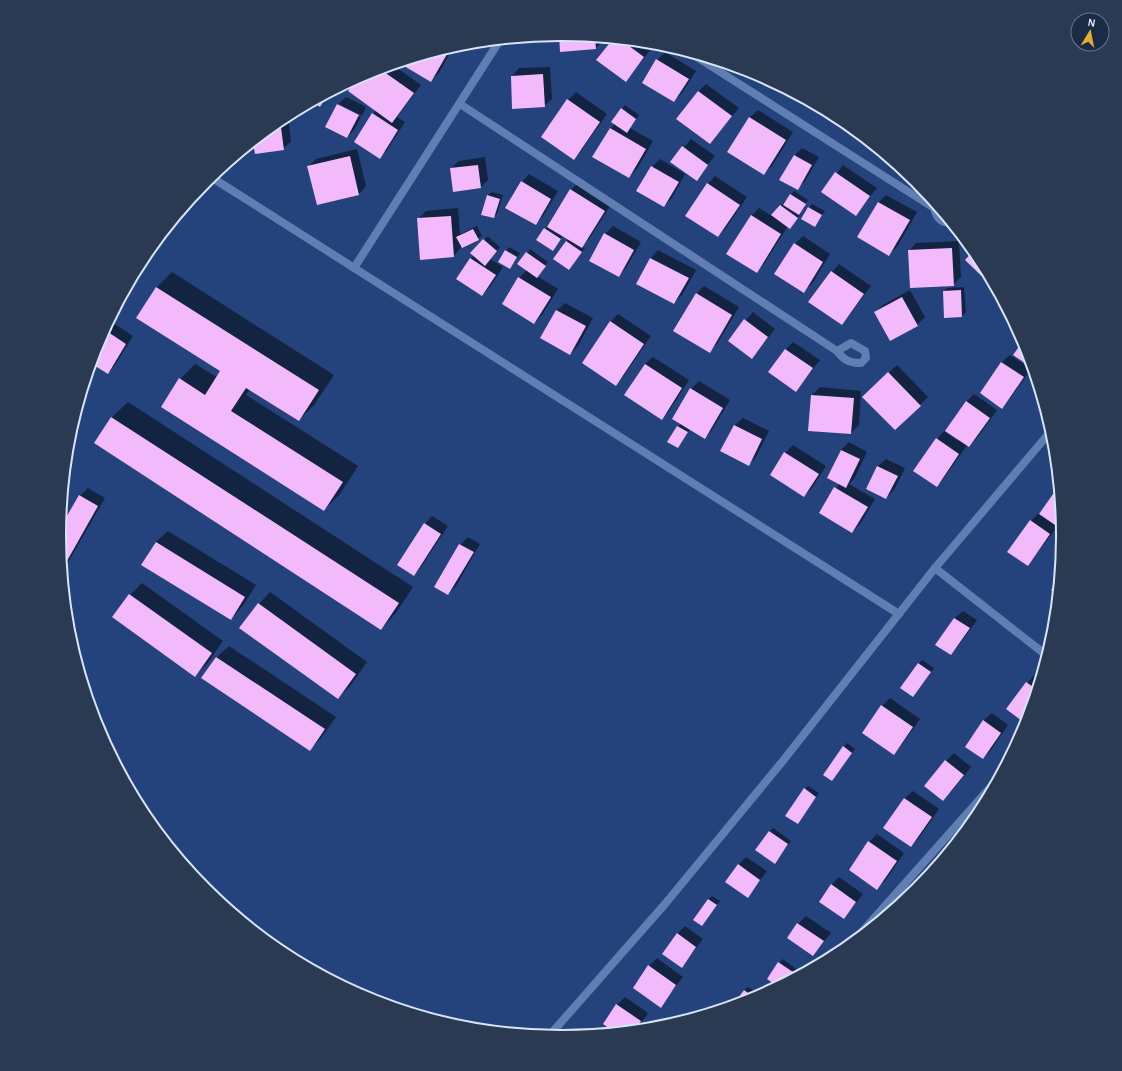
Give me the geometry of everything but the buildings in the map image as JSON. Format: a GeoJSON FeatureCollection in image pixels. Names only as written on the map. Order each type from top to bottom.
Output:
{"type":"FeatureCollection","features":[{"type":"Feature","properties":{"kind":"street"},"geometry":{"type":"LineString","coordinates":[[354,268],[497,45]]}},
{"type":"Feature","properties":{"kind":"street"},"geometry":{"type":"LineString","coordinates":[[706,63],[925,201]]}},
{"type":"Feature","properties":{"kind":"street"},"geometry":{"type":"LineString","coordinates":[[460,104],[837,351]]}},
{"type":"Feature","properties":{"kind":"street"},"geometry":{"type":"LineString","coordinates":[[217,181],[899,614]]}},
{"type":"Feature","properties":{"kind":"street"},"geometry":{"type":"LineString","coordinates":[[936,212],[936,215],[944,222]]}},
{"type":"Feature","properties":{"kind":"street"},"geometry":{"type":"LineString","coordinates":[[554,1030],[665,904],[935,568],[1046,437]]}},
{"type":"Feature","properties":{"kind":"street"},"geometry":{"type":"LineString","coordinates":[[935,568],[1042,651]]}},
{"type":"Feature","properties":{"kind":"street"},"geometry":{"type":"LineString","coordinates":[[873,919],[977,803]]}}]}
